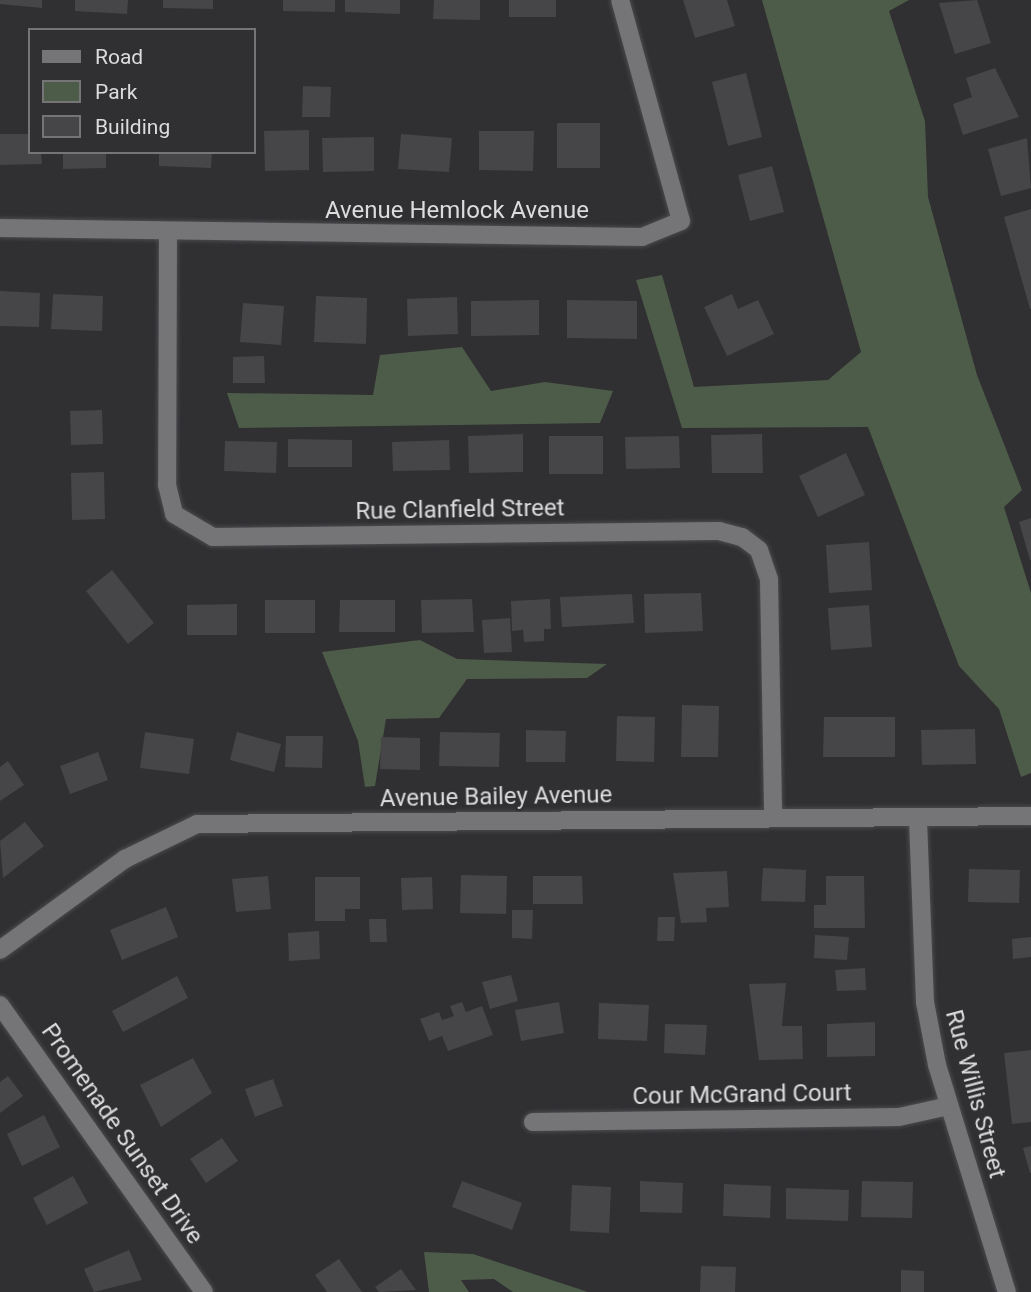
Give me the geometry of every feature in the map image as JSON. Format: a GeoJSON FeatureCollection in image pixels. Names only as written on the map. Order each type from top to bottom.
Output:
{"type":"FeatureCollection","features":[{"type":"Feature","properties":{"kind":"street","name":"Avenue Hemlock Avenue"},"geometry":{"type":"LineString","coordinates":[[0,228],[168,234],[642,237],[681,221],[620,0]]}},
{"type":"Feature","properties":{"kind":"street","name":"Rue Clanfield Street"},"geometry":{"type":"LineString","coordinates":[[168,234],[167,485],[174,514],[213,537],[719,531],[743,537],[759,550],[769,579],[773,818]]}},
{"type":"Feature","properties":{"kind":"street","name":"Avenue Bailey Avenue"},"geometry":{"type":"LineString","coordinates":[[0,950],[125,859],[197,824],[773,818],[918,820],[1031,816]]}},
{"type":"Feature","properties":{"kind":"street","name":"Rue Willis Street"},"geometry":{"type":"LineString","coordinates":[[918,820],[925,1002],[949,1106],[1007,1292]]}},
{"type":"Feature","properties":{"kind":"street","name":"Promenade Sunset Drive"},"geometry":{"type":"LineString","coordinates":[[0,1004],[204,1292]]}},
{"type":"Feature","properties":{"kind":"street","name":"Cour McGrand Court"},"geometry":{"type":"LineString","coordinates":[[533,1122],[899,1117],[949,1106]]}},
{"type":"Feature","properties":{"kind":"green space"},"geometry":{"type":"Polygon","coordinates":[[[762,0],[909,0],[889,11],[925,121],[928,197],[977,375],[1022,490],[1004,507],[1031,593],[1031,773],[1021,777],[999,709],[959,666],[868,427],[682,428],[636,280],[662,275],[694,387],[828,380],[861,352],[762,0]]]}},
{"type":"Feature","properties":{"kind":"green space"},"geometry":{"type":"Polygon","coordinates":[[[462,347],[491,391],[545,382],[613,391],[600,423],[239,428],[227,393],[373,395],[380,355],[462,347]]]}},
{"type":"Feature","properties":{"kind":"green space"},"geometry":{"type":"Polygon","coordinates":[[[420,640],[457,659],[607,664],[587,678],[467,679],[439,718],[386,719],[375,786],[365,787],[358,741],[322,652],[420,640]]]}},
{"type":"Feature","properties":{"kind":"green space"},"geometry":{"type":"Polygon","coordinates":[[[424,1252],[473,1254],[588,1292],[513,1292],[494,1279],[461,1280],[469,1292],[429,1292],[424,1252]]]}},
{"type":"Feature","properties":{"kind":"building"},"geometry":{"type":"Polygon","coordinates":[[[0,0],[42,0],[42,8],[0,4],[0,0]]]}},
{"type":"Feature","properties":{"kind":"building"},"geometry":{"type":"Polygon","coordinates":[[[75,0],[128,0],[127,14],[75,11],[75,0]]]}},
{"type":"Feature","properties":{"kind":"building"},"geometry":{"type":"Polygon","coordinates":[[[163,0],[213,0],[213,9],[163,8],[163,0]]]}},
{"type":"Feature","properties":{"kind":"building"},"geometry":{"type":"Polygon","coordinates":[[[283,0],[335,0],[335,12],[283,11],[283,0]]]}},
{"type":"Feature","properties":{"kind":"building"},"geometry":{"type":"Polygon","coordinates":[[[345,0],[400,0],[400,14],[345,12],[345,0]]]}},
{"type":"Feature","properties":{"kind":"building"},"geometry":{"type":"Polygon","coordinates":[[[434,0],[480,0],[480,20],[433,19],[434,0]]]}},
{"type":"Feature","properties":{"kind":"building"},"geometry":{"type":"Polygon","coordinates":[[[509,0],[556,0],[556,17],[509,17],[509,0]]]}},
{"type":"Feature","properties":{"kind":"building"},"geometry":{"type":"Polygon","coordinates":[[[683,0],[727,0],[735,26],[695,38],[683,0]]]}},
{"type":"Feature","properties":{"kind":"building"},"geometry":{"type":"Polygon","coordinates":[[[977,0],[991,43],[955,54],[939,3],[977,0]]]}},
{"type":"Feature","properties":{"kind":"building"},"geometry":{"type":"Polygon","coordinates":[[[995,68],[1019,117],[963,135],[953,104],[972,97],[966,78],[995,68]]]}},
{"type":"Feature","properties":{"kind":"building"},"geometry":{"type":"Polygon","coordinates":[[[746,73],[762,137],[728,146],[712,82],[746,73]]]}},
{"type":"Feature","properties":{"kind":"building"},"geometry":{"type":"Polygon","coordinates":[[[303,86],[331,87],[330,117],[302,117],[303,86]]]}},
{"type":"Feature","properties":{"kind":"building"},"geometry":{"type":"Polygon","coordinates":[[[557,123],[600,123],[600,168],[557,168],[557,123]]]}},
{"type":"Feature","properties":{"kind":"building"},"geometry":{"type":"Polygon","coordinates":[[[309,130],[309,170],[265,171],[264,131],[309,130]]]}},
{"type":"Feature","properties":{"kind":"building"},"geometry":{"type":"Polygon","coordinates":[[[479,131],[534,131],[533,171],[479,170],[479,131]]]}},
{"type":"Feature","properties":{"kind":"building"},"geometry":{"type":"Polygon","coordinates":[[[0,134],[28,134],[28,154],[41,154],[42,164],[0,165],[0,134]]]}},
{"type":"Feature","properties":{"kind":"building"},"geometry":{"type":"Polygon","coordinates":[[[401,134],[452,138],[449,172],[398,169],[401,134]]]}},
{"type":"Feature","properties":{"kind":"building"},"geometry":{"type":"Polygon","coordinates":[[[374,137],[374,171],[323,172],[322,138],[374,137]]]}},
{"type":"Feature","properties":{"kind":"building"},"geometry":{"type":"Polygon","coordinates":[[[1027,138],[1031,188],[1001,196],[988,149],[1027,138]]]}},
{"type":"Feature","properties":{"kind":"building"},"geometry":{"type":"Polygon","coordinates":[[[63,154],[106,154],[106,168],[63,169],[63,154]]]}},
{"type":"Feature","properties":{"kind":"building"},"geometry":{"type":"Polygon","coordinates":[[[159,154],[212,154],[211,168],[159,166],[159,154]]]}},
{"type":"Feature","properties":{"kind":"building"},"geometry":{"type":"Polygon","coordinates":[[[772,166],[784,212],[750,221],[738,175],[772,166]]]}},
{"type":"Feature","properties":{"kind":"building"},"geometry":{"type":"Polygon","coordinates":[[[1031,209],[1031,309],[1030,309],[1004,217],[1031,209]]]}},
{"type":"Feature","properties":{"kind":"building"},"geometry":{"type":"Polygon","coordinates":[[[0,291],[40,293],[39,327],[0,326],[0,291]]]}},
{"type":"Feature","properties":{"kind":"building"},"geometry":{"type":"Polygon","coordinates":[[[53,294],[103,296],[102,331],[51,329],[53,294]]]}},
{"type":"Feature","properties":{"kind":"building"},"geometry":{"type":"Polygon","coordinates":[[[732,294],[738,309],[758,300],[774,334],[727,356],[704,307],[732,294]]]}},
{"type":"Feature","properties":{"kind":"building"},"geometry":{"type":"Polygon","coordinates":[[[316,296],[367,298],[366,344],[314,342],[316,296]]]}},
{"type":"Feature","properties":{"kind":"building"},"geometry":{"type":"Polygon","coordinates":[[[457,297],[458,334],[408,336],[407,299],[457,297]]]}},
{"type":"Feature","properties":{"kind":"building"},"geometry":{"type":"Polygon","coordinates":[[[539,300],[539,335],[471,336],[471,301],[539,300]]]}},
{"type":"Feature","properties":{"kind":"building"},"geometry":{"type":"Polygon","coordinates":[[[567,300],[637,301],[637,339],[567,338],[567,300]]]}},
{"type":"Feature","properties":{"kind":"building"},"geometry":{"type":"Polygon","coordinates":[[[243,303],[284,306],[281,345],[240,342],[243,303]]]}},
{"type":"Feature","properties":{"kind":"building"},"geometry":{"type":"Polygon","coordinates":[[[264,356],[265,383],[233,383],[233,357],[264,356]]]}},
{"type":"Feature","properties":{"kind":"building"},"geometry":{"type":"Polygon","coordinates":[[[102,410],[103,444],[71,445],[70,411],[102,410]]]}},
{"type":"Feature","properties":{"kind":"building"},"geometry":{"type":"Polygon","coordinates":[[[523,434],[523,472],[469,473],[468,436],[523,434]]]}},
{"type":"Feature","properties":{"kind":"building"},"geometry":{"type":"Polygon","coordinates":[[[762,434],[763,473],[712,473],[711,435],[762,434]]]}},
{"type":"Feature","properties":{"kind":"building"},"geometry":{"type":"Polygon","coordinates":[[[549,436],[603,436],[603,474],[549,474],[549,436]]]}},
{"type":"Feature","properties":{"kind":"building"},"geometry":{"type":"Polygon","coordinates":[[[679,436],[680,468],[626,469],[625,437],[679,436]]]}},
{"type":"Feature","properties":{"kind":"building"},"geometry":{"type":"Polygon","coordinates":[[[288,439],[352,440],[352,467],[288,467],[288,439]]]}},
{"type":"Feature","properties":{"kind":"building"},"geometry":{"type":"Polygon","coordinates":[[[449,440],[450,470],[393,471],[392,442],[449,440]]]}},
{"type":"Feature","properties":{"kind":"building"},"geometry":{"type":"Polygon","coordinates":[[[225,441],[277,442],[276,473],[224,471],[225,441]]]}},
{"type":"Feature","properties":{"kind":"building"},"geometry":{"type":"Polygon","coordinates":[[[846,453],[865,495],[818,517],[799,476],[846,453]]]}},
{"type":"Feature","properties":{"kind":"building"},"geometry":{"type":"Polygon","coordinates":[[[104,472],[105,519],[72,520],[71,473],[104,472]]]}},
{"type":"Feature","properties":{"kind":"building"},"geometry":{"type":"Polygon","coordinates":[[[1031,518],[1031,560],[1030,560],[1019,522],[1031,518]]]}},
{"type":"Feature","properties":{"kind":"building"},"geometry":{"type":"Polygon","coordinates":[[[869,542],[872,590],[829,593],[826,545],[869,542]]]}},
{"type":"Feature","properties":{"kind":"building"},"geometry":{"type":"Polygon","coordinates":[[[112,570],[154,623],[128,644],[86,591],[112,570]]]}},
{"type":"Feature","properties":{"kind":"building"},"geometry":{"type":"Polygon","coordinates":[[[701,593],[703,631],[645,633],[644,594],[701,593]]]}},
{"type":"Feature","properties":{"kind":"building"},"geometry":{"type":"Polygon","coordinates":[[[632,594],[634,623],[562,627],[560,597],[632,594]]]}},
{"type":"Feature","properties":{"kind":"building"},"geometry":{"type":"Polygon","coordinates":[[[472,599],[474,632],[422,633],[421,600],[472,599]]]}},
{"type":"Feature","properties":{"kind":"building"},"geometry":{"type":"Polygon","coordinates":[[[550,599],[551,629],[544,629],[544,641],[524,642],[523,630],[512,631],[511,601],[550,599]]]}},
{"type":"Feature","properties":{"kind":"building"},"geometry":{"type":"Polygon","coordinates":[[[265,600],[315,600],[315,633],[265,633],[265,600]]]}},
{"type":"Feature","properties":{"kind":"building"},"geometry":{"type":"Polygon","coordinates":[[[340,600],[395,600],[395,632],[339,632],[340,600]]]}},
{"type":"Feature","properties":{"kind":"building"},"geometry":{"type":"Polygon","coordinates":[[[237,604],[237,635],[187,635],[187,605],[237,604]]]}},
{"type":"Feature","properties":{"kind":"building"},"geometry":{"type":"Polygon","coordinates":[[[869,605],[872,647],[831,650],[828,608],[869,605]]]}},
{"type":"Feature","properties":{"kind":"building"},"geometry":{"type":"Polygon","coordinates":[[[510,618],[512,652],[484,653],[482,620],[510,618]]]}},
{"type":"Feature","properties":{"kind":"building"},"geometry":{"type":"Polygon","coordinates":[[[682,705],[719,706],[718,757],[681,757],[682,705]]]}},
{"type":"Feature","properties":{"kind":"building"},"geometry":{"type":"Polygon","coordinates":[[[617,716],[655,717],[654,762],[616,761],[617,716]]]}},
{"type":"Feature","properties":{"kind":"building"},"geometry":{"type":"Polygon","coordinates":[[[824,717],[895,717],[895,757],[823,757],[824,717]]]}},
{"type":"Feature","properties":{"kind":"building"},"geometry":{"type":"Polygon","coordinates":[[[975,729],[976,764],[922,765],[921,730],[975,729]]]}},
{"type":"Feature","properties":{"kind":"building"},"geometry":{"type":"Polygon","coordinates":[[[526,730],[566,731],[565,762],[526,762],[526,730]]]}},
{"type":"Feature","properties":{"kind":"building"},"geometry":{"type":"Polygon","coordinates":[[[145,732],[194,739],[189,774],[140,768],[145,732]]]}},
{"type":"Feature","properties":{"kind":"building"},"geometry":{"type":"Polygon","coordinates":[[[237,732],[281,744],[274,772],[230,760],[237,732]]]}},
{"type":"Feature","properties":{"kind":"building"},"geometry":{"type":"Polygon","coordinates":[[[440,732],[500,733],[499,767],[439,766],[440,732]]]}},
{"type":"Feature","properties":{"kind":"building"},"geometry":{"type":"Polygon","coordinates":[[[286,736],[323,736],[322,768],[285,767],[286,736]]]}},
{"type":"Feature","properties":{"kind":"building"},"geometry":{"type":"Polygon","coordinates":[[[381,737],[420,738],[420,770],[380,769],[381,737]]]}},
{"type":"Feature","properties":{"kind":"building"},"geometry":{"type":"Polygon","coordinates":[[[98,752],[108,780],[70,794],[60,766],[98,752]]]}},
{"type":"Feature","properties":{"kind":"building"},"geometry":{"type":"Polygon","coordinates":[[[8,761],[24,785],[0,801],[0,767],[8,761]]]}},
{"type":"Feature","properties":{"kind":"building"},"geometry":{"type":"Polygon","coordinates":[[[25,822],[44,846],[3,878],[0,841],[25,822]]]}},
{"type":"Feature","properties":{"kind":"building"},"geometry":{"type":"Polygon","coordinates":[[[763,868],[806,870],[805,902],[761,901],[763,868]]]}},
{"type":"Feature","properties":{"kind":"building"},"geometry":{"type":"Polygon","coordinates":[[[969,869],[1020,870],[1019,903],[968,902],[969,869]]]}},
{"type":"Feature","properties":{"kind":"building"},"geometry":{"type":"Polygon","coordinates":[[[727,871],[729,907],[706,908],[707,922],[681,923],[673,873],[727,871]]]}},
{"type":"Feature","properties":{"kind":"building"},"geometry":{"type":"Polygon","coordinates":[[[461,875],[507,876],[506,914],[460,913],[461,875]]]}},
{"type":"Feature","properties":{"kind":"building"},"geometry":{"type":"Polygon","coordinates":[[[268,876],[271,909],[236,912],[232,879],[268,876]]]}},
{"type":"Feature","properties":{"kind":"building"},"geometry":{"type":"Polygon","coordinates":[[[533,876],[582,876],[583,904],[533,904],[533,876]]]}},
{"type":"Feature","properties":{"kind":"building"},"geometry":{"type":"Polygon","coordinates":[[[826,876],[864,876],[865,928],[814,928],[814,905],[826,905],[826,876]]]}},
{"type":"Feature","properties":{"kind":"building"},"geometry":{"type":"Polygon","coordinates":[[[315,877],[360,877],[360,909],[345,909],[345,921],[315,921],[315,877]]]}},
{"type":"Feature","properties":{"kind":"building"},"geometry":{"type":"Polygon","coordinates":[[[432,877],[433,909],[402,910],[401,878],[432,877]]]}},
{"type":"Feature","properties":{"kind":"building"},"geometry":{"type":"Polygon","coordinates":[[[166,907],[178,937],[122,960],[110,930],[166,907]]]}},
{"type":"Feature","properties":{"kind":"building"},"geometry":{"type":"Polygon","coordinates":[[[512,910],[533,910],[532,939],[512,938],[512,910]]]}},
{"type":"Feature","properties":{"kind":"building"},"geometry":{"type":"Polygon","coordinates":[[[658,917],[675,917],[674,941],[657,941],[658,917]]]}},
{"type":"Feature","properties":{"kind":"building"},"geometry":{"type":"Polygon","coordinates":[[[369,919],[386,919],[387,942],[370,942],[369,919]]]}},
{"type":"Feature","properties":{"kind":"building"},"geometry":{"type":"Polygon","coordinates":[[[319,931],[320,959],[289,961],[288,933],[319,931]]]}},
{"type":"Feature","properties":{"kind":"building"},"geometry":{"type":"Polygon","coordinates":[[[815,935],[849,937],[847,960],[814,958],[815,935]]]}},
{"type":"Feature","properties":{"kind":"building"},"geometry":{"type":"Polygon","coordinates":[[[1031,937],[1031,957],[1013,959],[1012,939],[1031,937]]]}},
{"type":"Feature","properties":{"kind":"building"},"geometry":{"type":"Polygon","coordinates":[[[865,968],[866,990],[837,991],[835,970],[865,968]]]}},
{"type":"Feature","properties":{"kind":"building"},"geometry":{"type":"Polygon","coordinates":[[[511,975],[518,1001],[490,1009],[482,982],[511,975]]]}},
{"type":"Feature","properties":{"kind":"building"},"geometry":{"type":"Polygon","coordinates":[[[177,976],[188,998],[123,1032],[112,1011],[177,976]]]}},
{"type":"Feature","properties":{"kind":"building"},"geometry":{"type":"Polygon","coordinates":[[[786,983],[782,1026],[802,1026],[803,1059],[759,1060],[749,984],[786,983]]]}},
{"type":"Feature","properties":{"kind":"building"},"geometry":{"type":"Polygon","coordinates":[[[462,1002],[466,1012],[482,1006],[493,1035],[448,1051],[442,1036],[429,1041],[420,1019],[439,1012],[442,1020],[454,1016],[450,1006],[462,1002]]]}},
{"type":"Feature","properties":{"kind":"building"},"geometry":{"type":"Polygon","coordinates":[[[559,1002],[564,1033],[521,1041],[515,1010],[559,1002]]]}},
{"type":"Feature","properties":{"kind":"building"},"geometry":{"type":"Polygon","coordinates":[[[599,1003],[649,1005],[647,1041],[598,1039],[599,1003]]]}},
{"type":"Feature","properties":{"kind":"building"},"geometry":{"type":"Polygon","coordinates":[[[875,1022],[875,1056],[827,1057],[827,1024],[875,1022]]]}},
{"type":"Feature","properties":{"kind":"building"},"geometry":{"type":"Polygon","coordinates":[[[665,1024],[707,1025],[705,1055],[664,1053],[665,1024]]]}},
{"type":"Feature","properties":{"kind":"building"},"geometry":{"type":"Polygon","coordinates":[[[1031,1050],[1031,1122],[1012,1124],[1004,1053],[1031,1050]]]}},
{"type":"Feature","properties":{"kind":"building"},"geometry":{"type":"Polygon","coordinates":[[[193,1058],[212,1093],[161,1127],[140,1085],[193,1058]]]}},
{"type":"Feature","properties":{"kind":"building"},"geometry":{"type":"Polygon","coordinates":[[[8,1076],[23,1096],[0,1113],[0,1082],[8,1076]]]}},
{"type":"Feature","properties":{"kind":"building"},"geometry":{"type":"Polygon","coordinates":[[[273,1079],[283,1106],[255,1117],[245,1089],[273,1079]]]}},
{"type":"Feature","properties":{"kind":"building"},"geometry":{"type":"Polygon","coordinates":[[[44,1115],[60,1147],[22,1166],[7,1134],[44,1115]]]}},
{"type":"Feature","properties":{"kind":"building"},"geometry":{"type":"Polygon","coordinates":[[[222,1138],[238,1161],[206,1183],[190,1159],[222,1138]]]}},
{"type":"Feature","properties":{"kind":"building"},"geometry":{"type":"Polygon","coordinates":[[[1031,1146],[1031,1173],[1030,1173],[1023,1148],[1031,1146]]]}},
{"type":"Feature","properties":{"kind":"building"},"geometry":{"type":"Polygon","coordinates":[[[73,1176],[88,1203],[47,1225],[33,1198],[73,1176]]]}},
{"type":"Feature","properties":{"kind":"building"},"geometry":{"type":"Polygon","coordinates":[[[462,1181],[522,1203],[512,1230],[452,1207],[462,1181]]]}},
{"type":"Feature","properties":{"kind":"building"},"geometry":{"type":"Polygon","coordinates":[[[640,1181],[683,1183],[682,1213],[640,1212],[640,1181]]]}},
{"type":"Feature","properties":{"kind":"building"},"geometry":{"type":"Polygon","coordinates":[[[862,1181],[913,1182],[912,1218],[861,1217],[862,1181]]]}},
{"type":"Feature","properties":{"kind":"building"},"geometry":{"type":"Polygon","coordinates":[[[724,1184],[771,1186],[770,1218],[723,1216],[724,1184]]]}},
{"type":"Feature","properties":{"kind":"building"},"geometry":{"type":"Polygon","coordinates":[[[572,1185],[611,1187],[609,1233],[570,1231],[572,1185]]]}},
{"type":"Feature","properties":{"kind":"building"},"geometry":{"type":"Polygon","coordinates":[[[786,1188],[849,1190],[848,1221],[786,1219],[786,1188]]]}},
{"type":"Feature","properties":{"kind":"building"},"geometry":{"type":"Polygon","coordinates":[[[129,1250],[142,1280],[94,1292],[84,1269],[129,1250]]]}},
{"type":"Feature","properties":{"kind":"building"},"geometry":{"type":"Polygon","coordinates":[[[339,1259],[362,1292],[327,1292],[315,1275],[339,1259]]]}},
{"type":"Feature","properties":{"kind":"building"},"geometry":{"type":"Polygon","coordinates":[[[701,1266],[736,1267],[735,1292],[700,1292],[701,1266]]]}},
{"type":"Feature","properties":{"kind":"building"},"geometry":{"type":"Polygon","coordinates":[[[401,1269],[416,1290],[379,1292],[375,1287],[401,1269]]]}},
{"type":"Feature","properties":{"kind":"building"},"geometry":{"type":"Polygon","coordinates":[[[901,1270],[924,1271],[924,1292],[901,1292],[901,1270]]]}}]}
